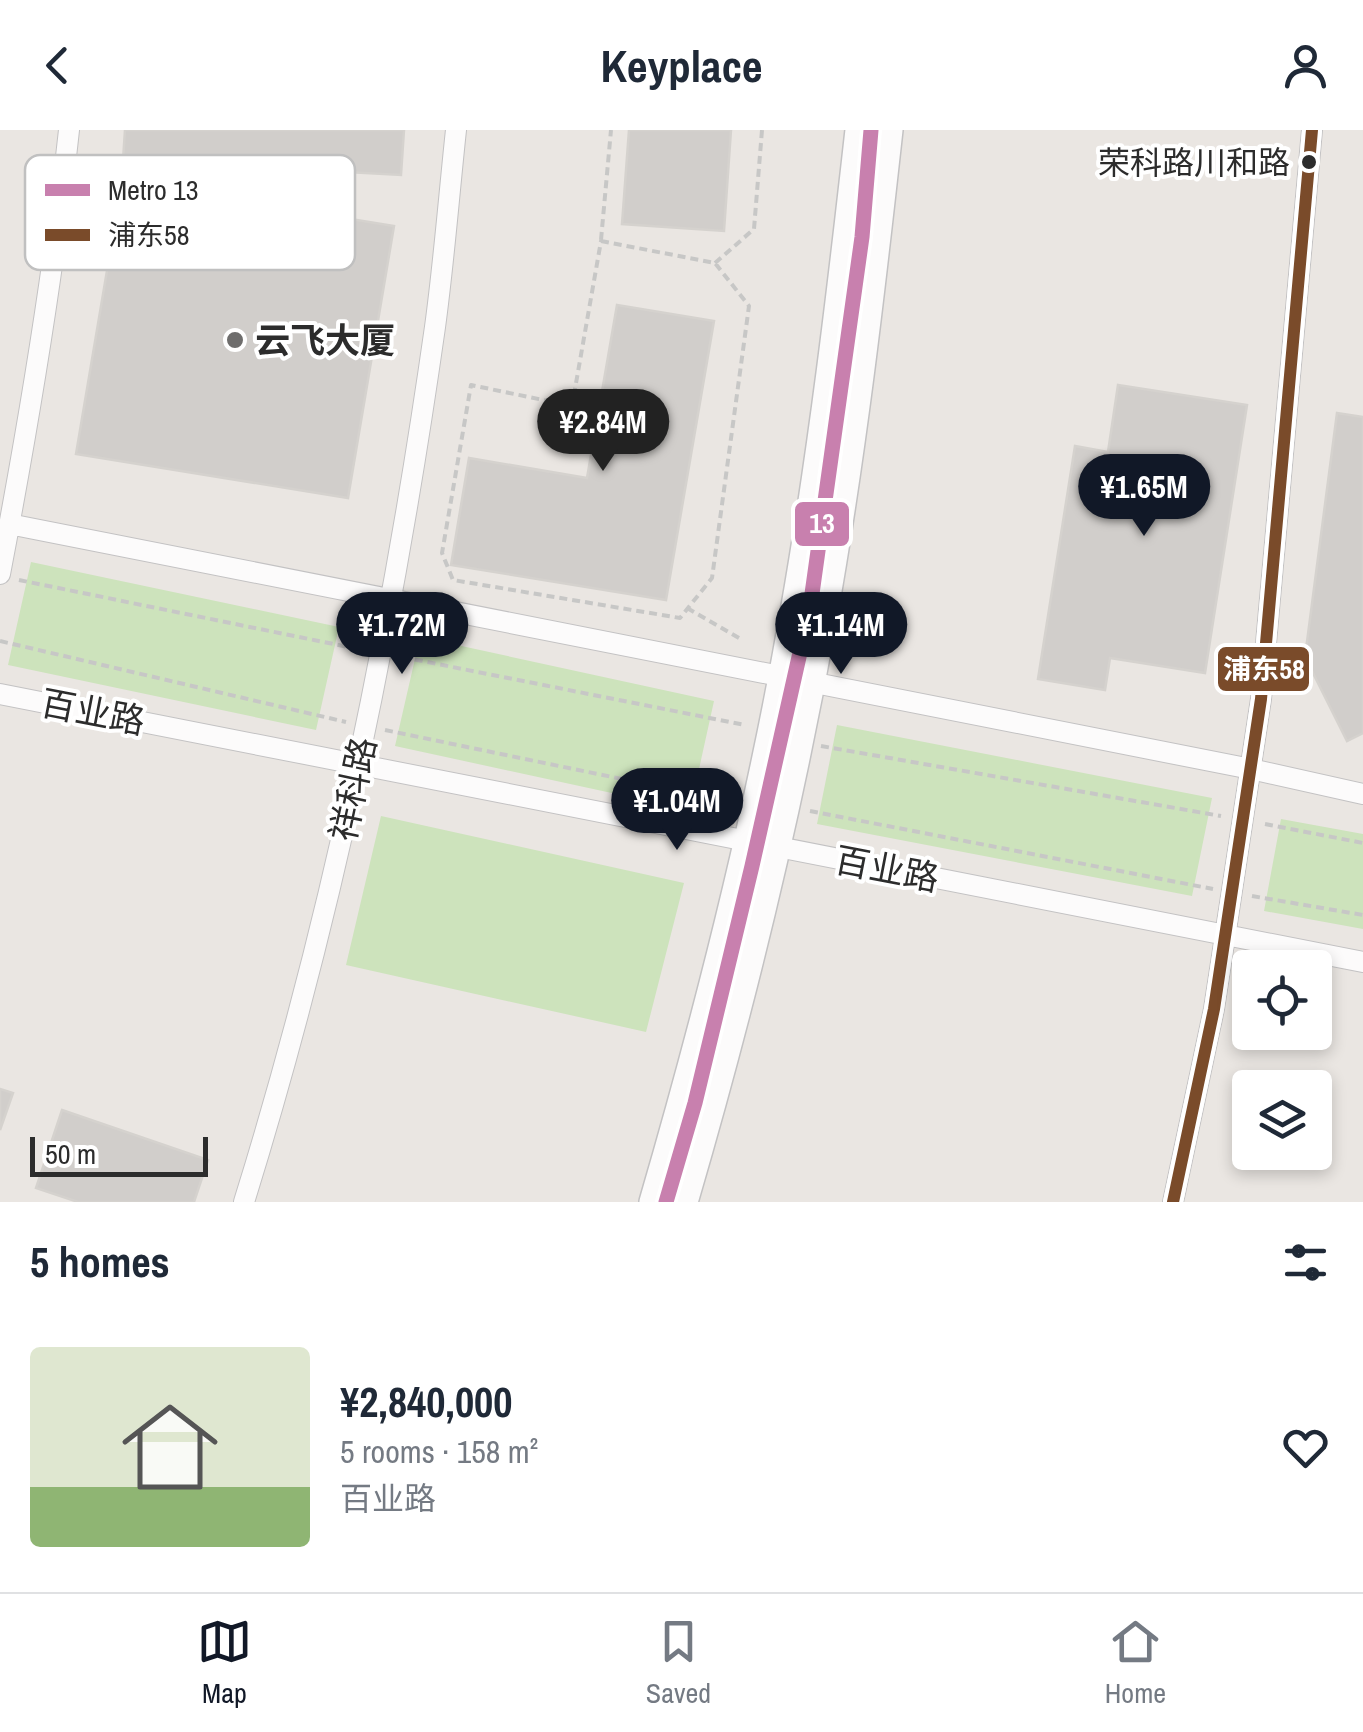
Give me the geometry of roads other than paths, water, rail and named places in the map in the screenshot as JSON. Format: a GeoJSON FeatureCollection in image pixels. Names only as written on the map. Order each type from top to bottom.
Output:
{"type":"FeatureCollection","features":[{"type":"Feature","properties":{"kind":"street"},"geometry":{"type":"LineString","coordinates":[[66,155],[69,130]]}},
{"type":"Feature","properties":{"kind":"street","name":"祥科路"},"geometry":{"type":"LineString","coordinates":[[244,1202],[340,852],[381,653],[406,520],[435,323],[456,130]]}},
{"type":"Feature","properties":{"kind":"street"},"geometry":{"type":"LineString","coordinates":[[652,1202],[745,841],[793,613],[835,336],[858,130]]}},
{"type":"Feature","properties":{"kind":"street"},"geometry":{"type":"LineString","coordinates":[[685,1202],[736,1014],[812,682],[866,340],[890,130]]}},
{"type":"Feature","properties":{"kind":"street"},"geometry":{"type":"LineString","coordinates":[[1173,1202],[1214,1009],[1262,699],[1312,130]]}},
{"type":"Feature","properties":{"kind":"street"},"geometry":{"type":"LineString","coordinates":[[10,577],[10,524],[51,270]]}},
{"type":"Feature","properties":{"kind":"street"},"geometry":{"type":"LineString","coordinates":[[10,524],[1363,794]]}},
{"type":"Feature","properties":{"kind":"street","name":"百业路"},"geometry":{"type":"LineString","coordinates":[[0,694],[1363,962]]}},
{"type":"Feature","properties":{"kind":"metro line","name":"13"},"geometry":{"type":"LineString","coordinates":[[666,1202],[695,1103],[810,608],[862,237],[871,130]]}},
{"type":"Feature","properties":{"kind":"place","name":"荣科路川和路"},"geometry":{"type":"Point","coordinates":[1309,162]}},
{"type":"Feature","properties":{"kind":"place","name":"云飞大厦"},"geometry":{"type":"Point","coordinates":[235,340]}}]}
